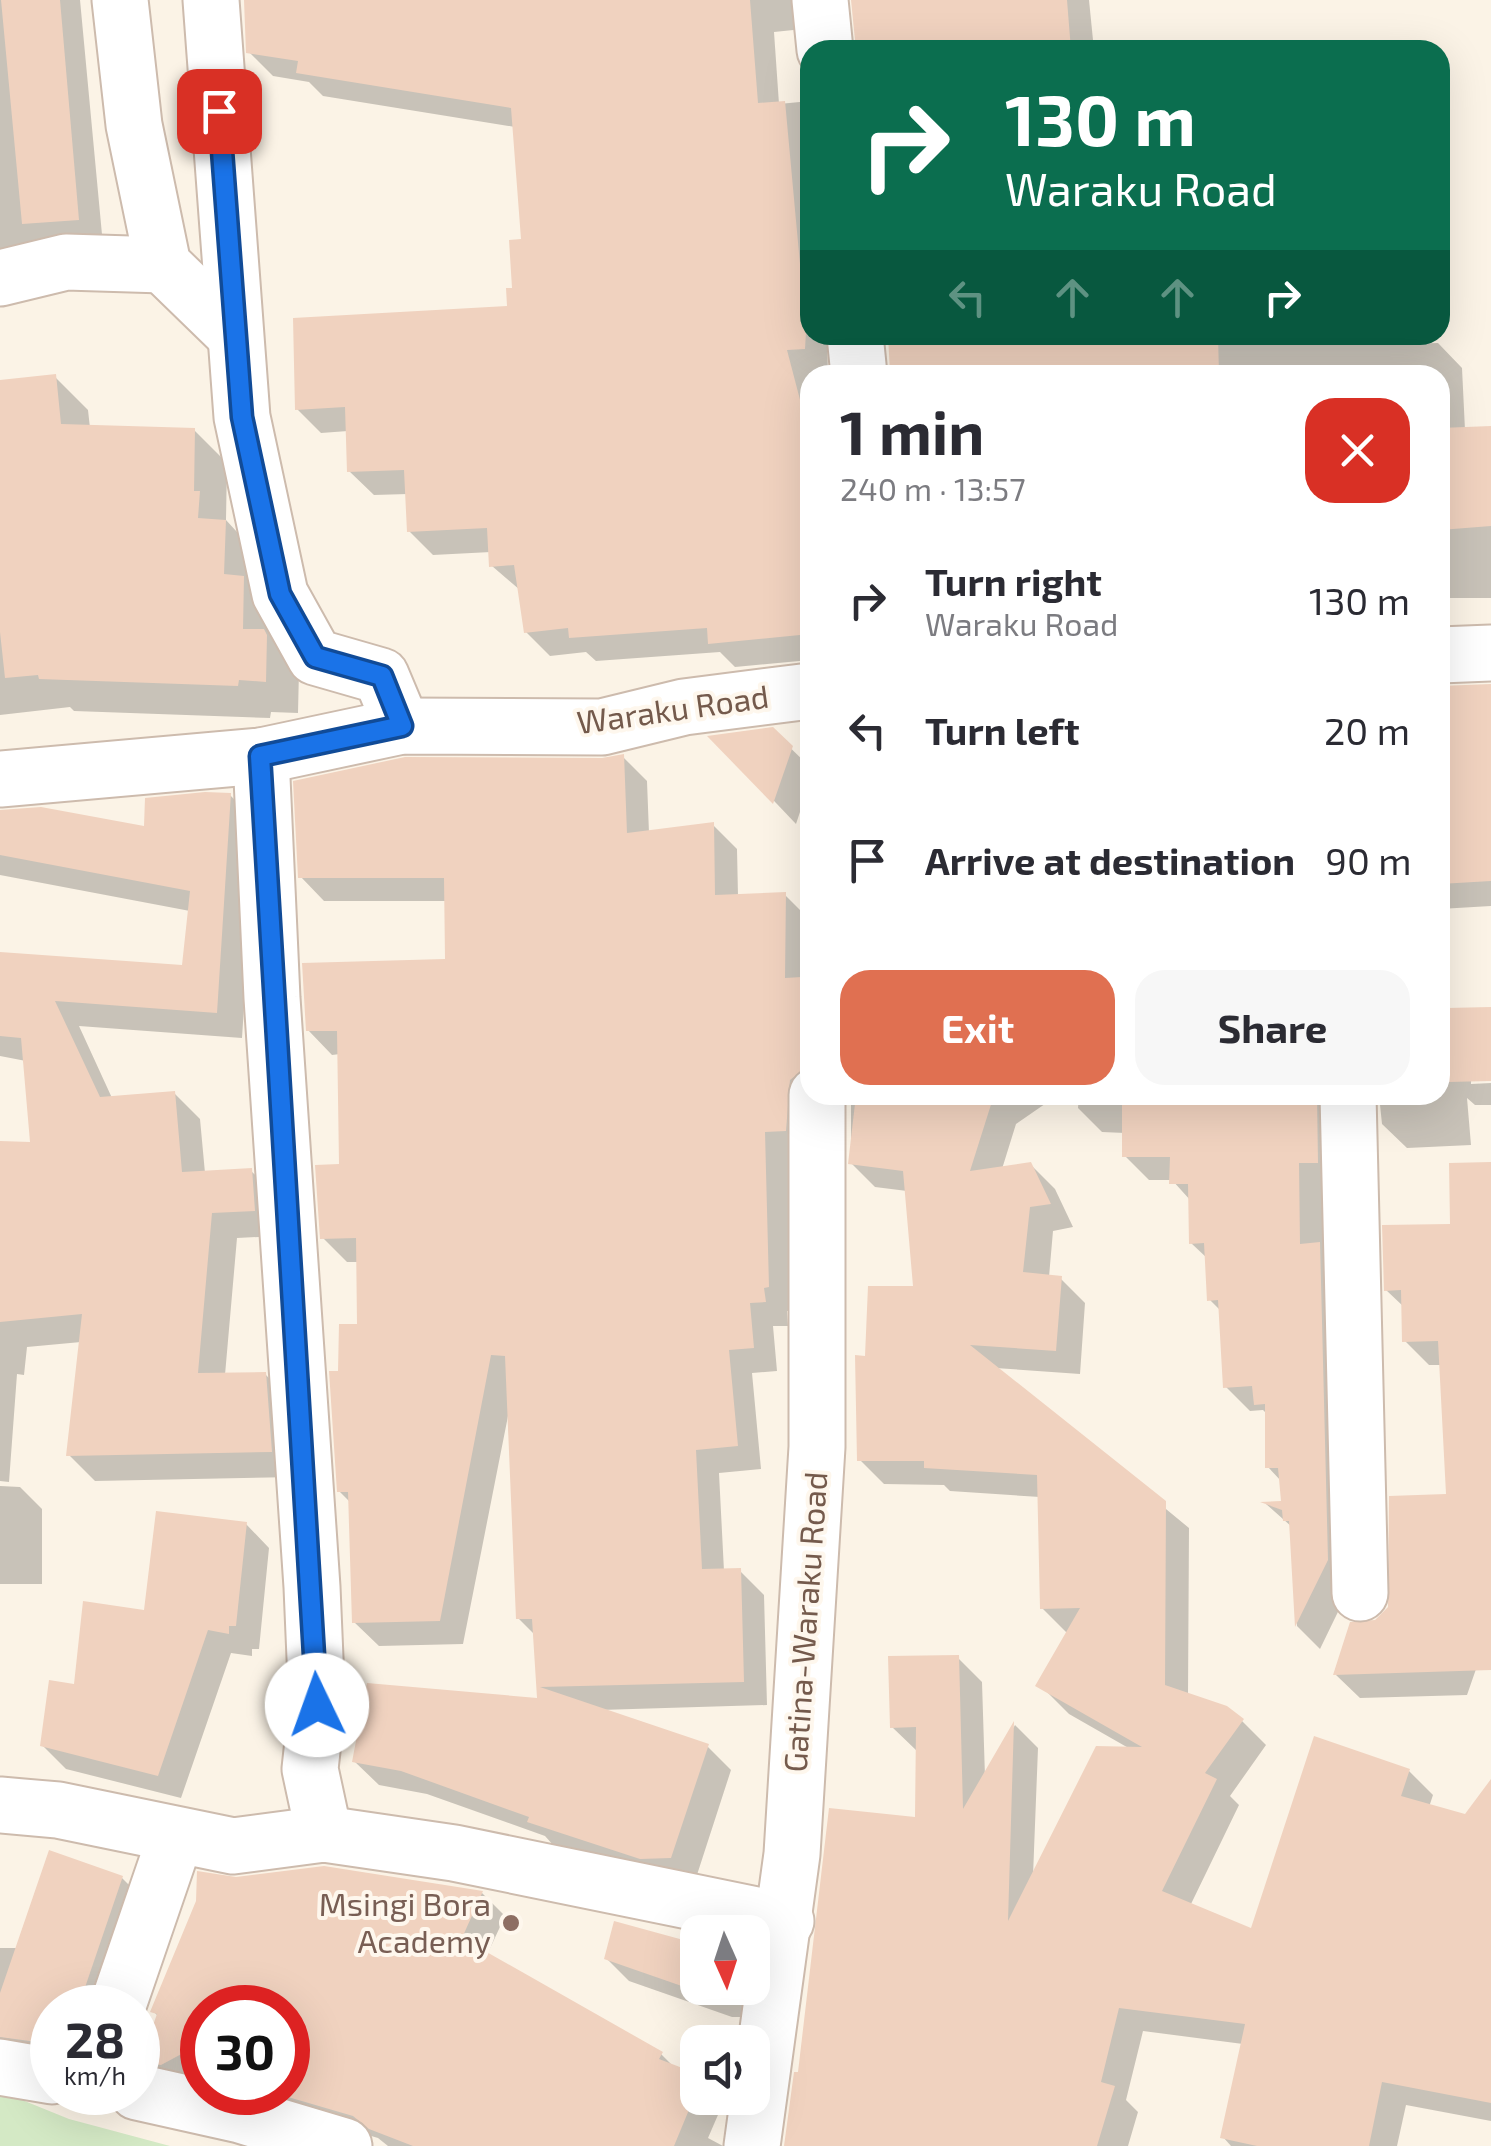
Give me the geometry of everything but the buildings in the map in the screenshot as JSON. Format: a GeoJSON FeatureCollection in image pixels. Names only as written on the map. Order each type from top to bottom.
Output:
{"type":"FeatureCollection","features":[{"type":"Feature","properties":{"kind":"street"},"geometry":{"type":"LineString","coordinates":[[120,0],[134,125],[163,265],[234,332]]}},
{"type":"Feature","properties":{"kind":"street"},"geometry":{"type":"LineString","coordinates":[[211,0],[242,417],[280,594],[315,657],[382,676],[402,726]]}},
{"type":"Feature","properties":{"kind":"street"},"geometry":{"type":"LineString","coordinates":[[820,0],[824,40]]}},
{"type":"Feature","properties":{"kind":"street"},"geometry":{"type":"LineString","coordinates":[[0,278],[66,262],[163,265]]}},
{"type":"Feature","properties":{"kind":"street"},"geometry":{"type":"LineString","coordinates":[[1450,655],[1491,653]]}},
{"type":"Feature","properties":{"kind":"street","name":"Waraku Road"},"geometry":{"type":"LineString","coordinates":[[0,780],[260,756],[402,726],[602,727],[684,707],[800,692]]}},
{"type":"Feature","properties":{"kind":"street"},"geometry":{"type":"LineString","coordinates":[[260,756],[317,1705],[310,1768],[324,1834]]}},
{"type":"Feature","properties":{"kind":"street","name":"Gatina-Waraku Road"},"geometry":{"type":"LineString","coordinates":[[752,2146],[786,1922],[817,1446],[817,1105]]}},
{"type":"Feature","properties":{"kind":"street"},"geometry":{"type":"LineString","coordinates":[[1348,1105],[1360,1592]]}},
{"type":"Feature","properties":{"kind":"street"},"geometry":{"type":"LineString","coordinates":[[0,1806],[58,1810],[233,1846],[324,1834],[454,1853],[786,1922]]}},
{"type":"Feature","properties":{"kind":"street"},"geometry":{"type":"LineString","coordinates":[[125,1985],[176,1836]]}},
{"type":"Feature","properties":{"kind":"street"},"geometry":{"type":"LineString","coordinates":[[0,2068],[30,2073]]}},
{"type":"Feature","properties":{"kind":"street"},"geometry":{"type":"LineString","coordinates":[[160,2097],[240,2115],[344,2146]]}},
{"type":"Feature","properties":{"kind":"green space"},"geometry":{"type":"Polygon","coordinates":[[[0,2091],[30,2103],[30,2115],[59,2115],[170,2146],[0,2146],[0,2091]]]}},
{"type":"Feature","properties":{"kind":"place","name":"Msingi Bora Academy"},"geometry":{"type":"Point","coordinates":[511,1923]}},
{"type":"Feature","properties":{"kind":"route"},"geometry":{"type":"LineString","coordinates":[[219,111],[242,417],[280,594],[315,657],[382,676],[402,726],[260,756],[317,1705]]}}]}
